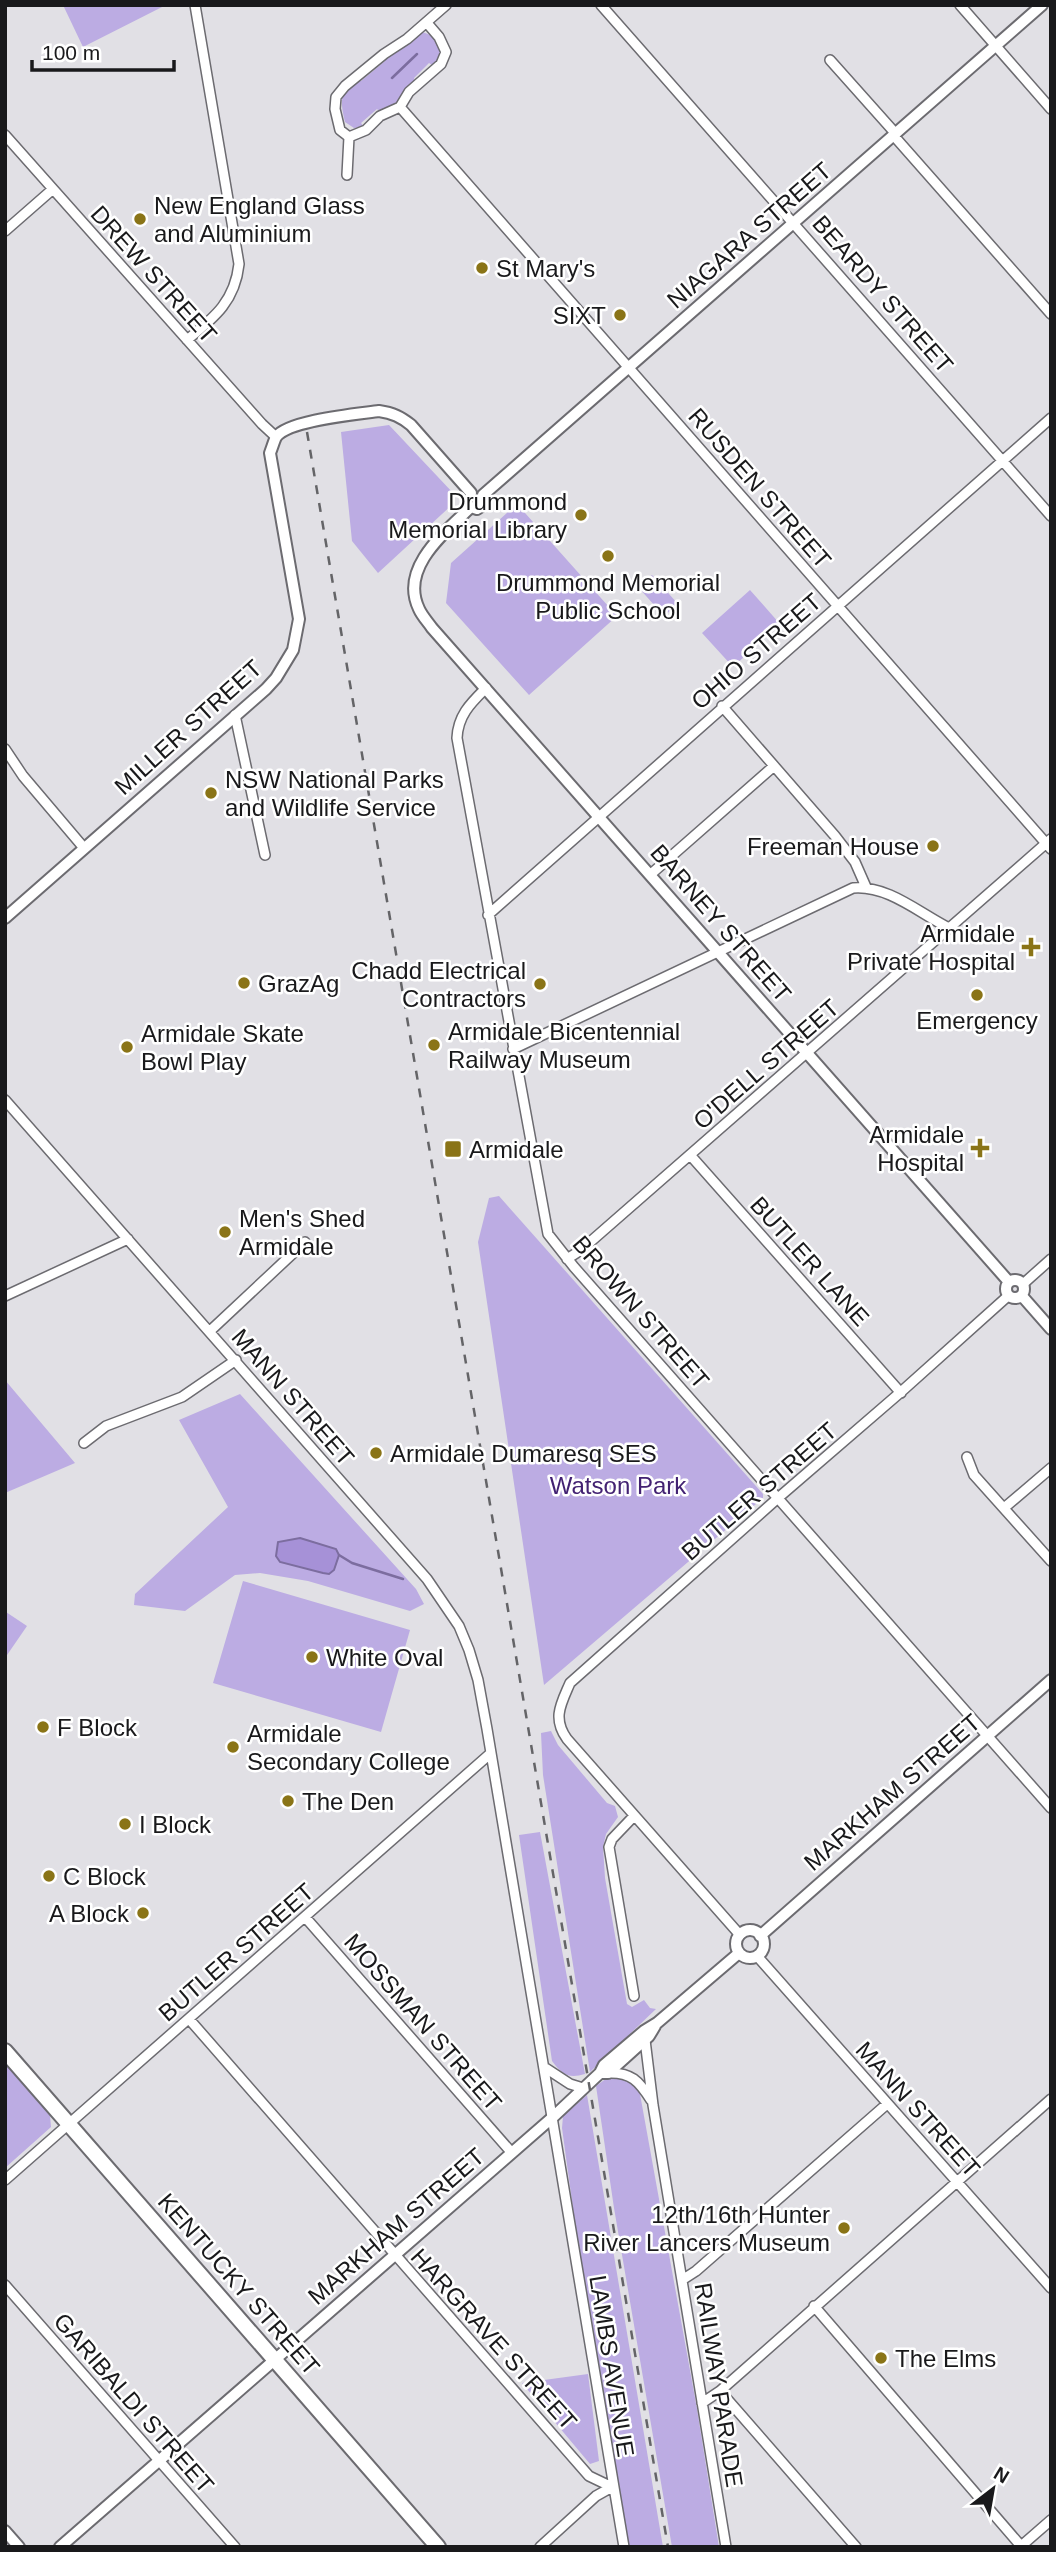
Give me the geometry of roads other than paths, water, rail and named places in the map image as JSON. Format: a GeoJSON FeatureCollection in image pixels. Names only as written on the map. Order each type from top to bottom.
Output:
{"type":"FeatureCollection","features":[{"type":"Feature","properties":{"kind":"main road","name":"KENTUCKY STREET"},"geometry":{"type":"LineString","coordinates":[[5,2051],[438,2547]]}},
{"type":"Feature","properties":{"kind":"street"},"geometry":{"type":"LineString","coordinates":[[187,340],[221,310],[237,284],[239,264],[195,5]]}},
{"type":"Feature","properties":{"kind":"street"},"geometry":{"type":"LineString","coordinates":[[349,137],[340,130],[335,108],[336,97],[345,86],[427,23],[446,5]]}},
{"type":"Feature","properties":{"kind":"street","name":"BEARDY STREET"},"geometry":{"type":"LineString","coordinates":[[601,5],[1051,516]]}},
{"type":"Feature","properties":{"kind":"street"},"geometry":{"type":"LineString","coordinates":[[960,5],[1051,109]]}},
{"type":"Feature","properties":{"kind":"street","name":"NIAGARA STREET"},"geometry":{"type":"LineString","coordinates":[[415,586],[417,571],[435,542],[471,507],[477,509],[483,505],[483,495],[630,369],[1042,5]]}},
{"type":"Feature","properties":{"kind":"street"},"geometry":{"type":"LineString","coordinates":[[349,137],[366,130],[380,116],[400,107],[409,92],[440,64],[446,52],[439,37],[427,23]]}},
{"type":"Feature","properties":{"kind":"street"},"geometry":{"type":"LineString","coordinates":[[830,60],[1051,314]]}},
{"type":"Feature","properties":{"kind":"street","name":"RUSDEN STREET"},"geometry":{"type":"LineString","coordinates":[[400,107],[1049,844]]}},
{"type":"Feature","properties":{"kind":"street","name":"DREW STREET"},"geometry":{"type":"LineString","coordinates":[[5,135],[276,437]]}},
{"type":"Feature","properties":{"kind":"street"},"geometry":{"type":"LineString","coordinates":[[347,175],[349,137]]}},
{"type":"Feature","properties":{"kind":"street"},"geometry":{"type":"LineString","coordinates":[[5,231],[53,189]]}},
{"type":"Feature","properties":{"kind":"street"},"geometry":{"type":"LineString","coordinates":[[276,437],[287,428],[379,411],[390,412],[411,425],[471,493]]}},
{"type":"Feature","properties":{"kind":"street","name":"OHIO STREET"},"geometry":{"type":"LineString","coordinates":[[488,915],[1051,418]]}},
{"type":"Feature","properties":{"kind":"street","name":"MILLER STREET"},"geometry":{"type":"LineString","coordinates":[[5,918],[276,678],[293,650],[297,635],[297,606],[271,453],[276,437]]}},
{"type":"Feature","properties":{"kind":"street"},"geometry":{"type":"LineString","coordinates":[[471,493],[483,495]]}},
{"type":"Feature","properties":{"kind":"street"},"geometry":{"type":"LineString","coordinates":[[471,493],[467,500],[471,507]]}},
{"type":"Feature","properties":{"kind":"street","name":"BARNEY STREET"},"geometry":{"type":"LineString","coordinates":[[415,586],[418,607],[432,628],[1009,1282]]}},
{"type":"Feature","properties":{"kind":"street","name":"BROWN STREET"},"geometry":{"type":"LineString","coordinates":[[486,688],[468,706],[458,723],[457,738],[548,1234],[567,1259],[1051,1808]]}},
{"type":"Feature","properties":{"kind":"street"},"geometry":{"type":"LineString","coordinates":[[722,706],[855,862],[866,887]]}},
{"type":"Feature","properties":{"kind":"street"},"geometry":{"type":"LineString","coordinates":[[235,715],[265,855]]}},
{"type":"Feature","properties":{"kind":"street"},"geometry":{"type":"LineString","coordinates":[[5,750],[23,776],[84,848]]}},
{"type":"Feature","properties":{"kind":"street"},"geometry":{"type":"LineString","coordinates":[[651,874],[774,766]]}},
{"type":"Feature","properties":{"kind":"street","name":"O'DELL STREET"},"geometry":{"type":"LineString","coordinates":[[567,1259],[691,1156],[949,928],[1049,844]]}},
{"type":"Feature","properties":{"kind":"street"},"geometry":{"type":"LineString","coordinates":[[513,1049],[842,892],[866,887],[881,890],[949,928]]}},
{"type":"Feature","properties":{"kind":"street","name":"MANN STREET"},"geometry":{"type":"LineString","coordinates":[[5,1100],[9,1110],[236,1360],[444,1603],[459,1626],[478,1680],[491,1753]]}},
{"type":"Feature","properties":{"kind":"street","name":"BUTLER LANE"},"geometry":{"type":"LineString","coordinates":[[691,1156],[901,1392]]}},
{"type":"Feature","properties":{"kind":"street"},"geometry":{"type":"LineString","coordinates":[[5,1296],[128,1239]]}},
{"type":"Feature","properties":{"kind":"street"},"geometry":{"type":"LineString","coordinates":[[210,1331],[305,1242]]}},
{"type":"Feature","properties":{"kind":"street"},"geometry":{"type":"LineString","coordinates":[[1051,1259],[1022,1290],[1016,1299],[1008,1296],[1006,1286],[1014,1280],[1022,1290],[1051,1329]]}},
{"type":"Feature","properties":{"kind":"street","name":"BUTLER STREET"},"geometry":{"type":"LineString","coordinates":[[634,1816],[559,1728],[559,1706],[570,1683],[1008,1296]]}},
{"type":"Feature","properties":{"kind":"street"},"geometry":{"type":"LineString","coordinates":[[84,1443],[106,1426],[182,1396],[236,1360]]}},
{"type":"Feature","properties":{"kind":"street"},"geometry":{"type":"LineString","coordinates":[[967,1457],[974,1475],[1051,1561]]}},
{"type":"Feature","properties":{"kind":"street"},"geometry":{"type":"LineString","coordinates":[[1004,1508],[1051,1468]]}},
{"type":"Feature","properties":{"kind":"street","name":"MARKHAM STREET"},"geometry":{"type":"LineString","coordinates":[[761,1936],[1051,1680]]}},
{"type":"Feature","properties":{"kind":"street","name":"BUTLER STREET"},"geometry":{"type":"LineString","coordinates":[[5,2180],[491,1753]]}},
{"type":"Feature","properties":{"kind":"street","name":"LAMBS AVENUE"},"geometry":{"type":"LineString","coordinates":[[491,1753],[624,2547]]}},
{"type":"Feature","properties":{"kind":"street"},"geometry":{"type":"LineString","coordinates":[[634,1996],[608,1847],[634,1816],[740,1935]]}},
{"type":"Feature","properties":{"kind":"street","name":"MOSSMAN STREET"},"geometry":{"type":"LineString","coordinates":[[305,1917],[512,2153]]}},
{"type":"Feature","properties":{"kind":"street"},"geometry":{"type":"LineString","coordinates":[[748,1931],[761,1936],[763,1948],[757,1956],[747,1958],[739,1952],[736,1942],[740,1935],[748,1931]]}},
{"type":"Feature","properties":{"kind":"street","name":"MARKHAM STREET"},"geometry":{"type":"LineString","coordinates":[[604,2073],[604,2066],[643,2031],[657,2023],[739,1952]]}},
{"type":"Feature","properties":{"kind":"street","name":"MANN STREET"},"geometry":{"type":"LineString","coordinates":[[757,1956],[1051,2288]]}},
{"type":"Feature","properties":{"kind":"street","name":"HARGRAVE STREET"},"geometry":{"type":"LineString","coordinates":[[189,2019],[589,2476],[612,2487]]}},
{"type":"Feature","properties":{"kind":"street","name":"MARKHAM STREET"},"geometry":{"type":"LineString","coordinates":[[60,2547],[583,2088],[645,2040],[657,2023]]}},
{"type":"Feature","properties":{"kind":"street","name":"RAILWAY PARADE"},"geometry":{"type":"LineString","coordinates":[[645,2040],[653,2105],[726,2547]]}},
{"type":"Feature","properties":{"kind":"street"},"geometry":{"type":"LineString","coordinates":[[544,2067],[570,2084],[583,2088]]}},
{"type":"Feature","properties":{"kind":"street","name":"RAILWAY PARADE"},"geometry":{"type":"LineString","coordinates":[[604,2073],[622,2073],[635,2078],[653,2105]]}},
{"type":"Feature","properties":{"kind":"street"},"geometry":{"type":"LineString","coordinates":[[702,2403],[1051,2099]]}},
{"type":"Feature","properties":{"kind":"street"},"geometry":{"type":"LineString","coordinates":[[682,2280],[696,2271],[887,2104]]}},
{"type":"Feature","properties":{"kind":"street","name":"GARIBALDI STREET"},"geometry":{"type":"LineString","coordinates":[[5,2285],[235,2547]]}},
{"type":"Feature","properties":{"kind":"street"},"geometry":{"type":"LineString","coordinates":[[814,2306],[1021,2546],[1050,2522]]}},
{"type":"Feature","properties":{"kind":"street"},"geometry":{"type":"LineString","coordinates":[[720,2390],[856,2547]]}},
{"type":"Feature","properties":{"kind":"street"},"geometry":{"type":"LineString","coordinates":[[540,2547],[596,2496],[612,2487]]}},
{"type":"Feature","properties":{"kind":"street"},"geometry":{"type":"LineString","coordinates":[[5,2531],[19,2547]]}},
{"type":"Feature","properties":{"kind":"waterway"},"geometry":{"type":"LineString","coordinates":[[392,78],[417,54]]}},
{"type":"Feature","properties":{"kind":"waterway"},"geometry":{"type":"LineString","coordinates":[[339,1555],[352,1563],[403,1579]]}},
{"type":"Feature","properties":{"kind":"railway"},"geometry":{"type":"LineString","coordinates":[[307,432],[668,2547]]}},
{"type":"Feature","properties":{"kind":"place","name":"New England Glass and Aluminium"},"geometry":{"type":"Point","coordinates":[140,219]}},
{"type":"Feature","properties":{"kind":"place","name":"St Mary's"},"geometry":{"type":"Point","coordinates":[482,268]}},
{"type":"Feature","properties":{"kind":"place","name":"SIXT"},"geometry":{"type":"Point","coordinates":[620,315]}},
{"type":"Feature","properties":{"kind":"place","name":"Drummond Memorial Library"},"geometry":{"type":"Point","coordinates":[581,515]}},
{"type":"Feature","properties":{"kind":"place","name":"Drummond Memorial Public School"},"geometry":{"type":"Point","coordinates":[608,556]}},
{"type":"Feature","properties":{"kind":"place","name":"NSW National Parks and Wildlife Service"},"geometry":{"type":"Point","coordinates":[211,793]}},
{"type":"Feature","properties":{"kind":"place","name":"Freeman House"},"geometry":{"type":"Point","coordinates":[933,846]}},
{"type":"Feature","properties":{"kind":"place","name":"Armidale Private Hospital"},"geometry":{"type":"Point","coordinates":[1031,947]}},
{"type":"Feature","properties":{"kind":"place","name":"GrazAg"},"geometry":{"type":"Point","coordinates":[244,983]}},
{"type":"Feature","properties":{"kind":"place","name":"Chadd Electrical Contractors"},"geometry":{"type":"Point","coordinates":[540,984]}},
{"type":"Feature","properties":{"kind":"place","name":"Emergency"},"geometry":{"type":"Point","coordinates":[977,995]}},
{"type":"Feature","properties":{"kind":"place","name":"Armidale Bicentennial Railway Museum"},"geometry":{"type":"Point","coordinates":[434,1045]}},
{"type":"Feature","properties":{"kind":"place","name":"Armidale Skate Bowl Play"},"geometry":{"type":"Point","coordinates":[127,1047]}},
{"type":"Feature","properties":{"kind":"place","name":"Armidale Hospital"},"geometry":{"type":"Point","coordinates":[980,1148]}},
{"type":"Feature","properties":{"kind":"place","name":"Armidale"},"geometry":{"type":"Point","coordinates":[453,1149]}},
{"type":"Feature","properties":{"kind":"place","name":"Men's Shed Armidale"},"geometry":{"type":"Point","coordinates":[225,1232]}},
{"type":"Feature","properties":{"kind":"place","name":"Armidale Dumaresq SES"},"geometry":{"type":"Point","coordinates":[376,1453]}},
{"type":"Feature","properties":{"kind":"place","name":"White Oval"},"geometry":{"type":"Point","coordinates":[312,1657]}},
{"type":"Feature","properties":{"kind":"place","name":"F Block"},"geometry":{"type":"Point","coordinates":[43,1727]}},
{"type":"Feature","properties":{"kind":"place","name":"Armidale Secondary College"},"geometry":{"type":"Point","coordinates":[233,1747]}},
{"type":"Feature","properties":{"kind":"place","name":"The Den"},"geometry":{"type":"Point","coordinates":[288,1801]}},
{"type":"Feature","properties":{"kind":"place","name":"I Block"},"geometry":{"type":"Point","coordinates":[125,1824]}},
{"type":"Feature","properties":{"kind":"place","name":"C Block"},"geometry":{"type":"Point","coordinates":[49,1876]}},
{"type":"Feature","properties":{"kind":"place","name":"A Block"},"geometry":{"type":"Point","coordinates":[143,1913]}},
{"type":"Feature","properties":{"kind":"place","name":"12th/16th Hunter River Lancers Museum"},"geometry":{"type":"Point","coordinates":[844,2228]}},
{"type":"Feature","properties":{"kind":"place","name":"The Elms"},"geometry":{"type":"Point","coordinates":[881,2358]}},
{"type":"Feature","properties":{"kind":"park label","name":"Watson Park"},"geometry":{"type":"Point","coordinates":[618,1485]}}]}
